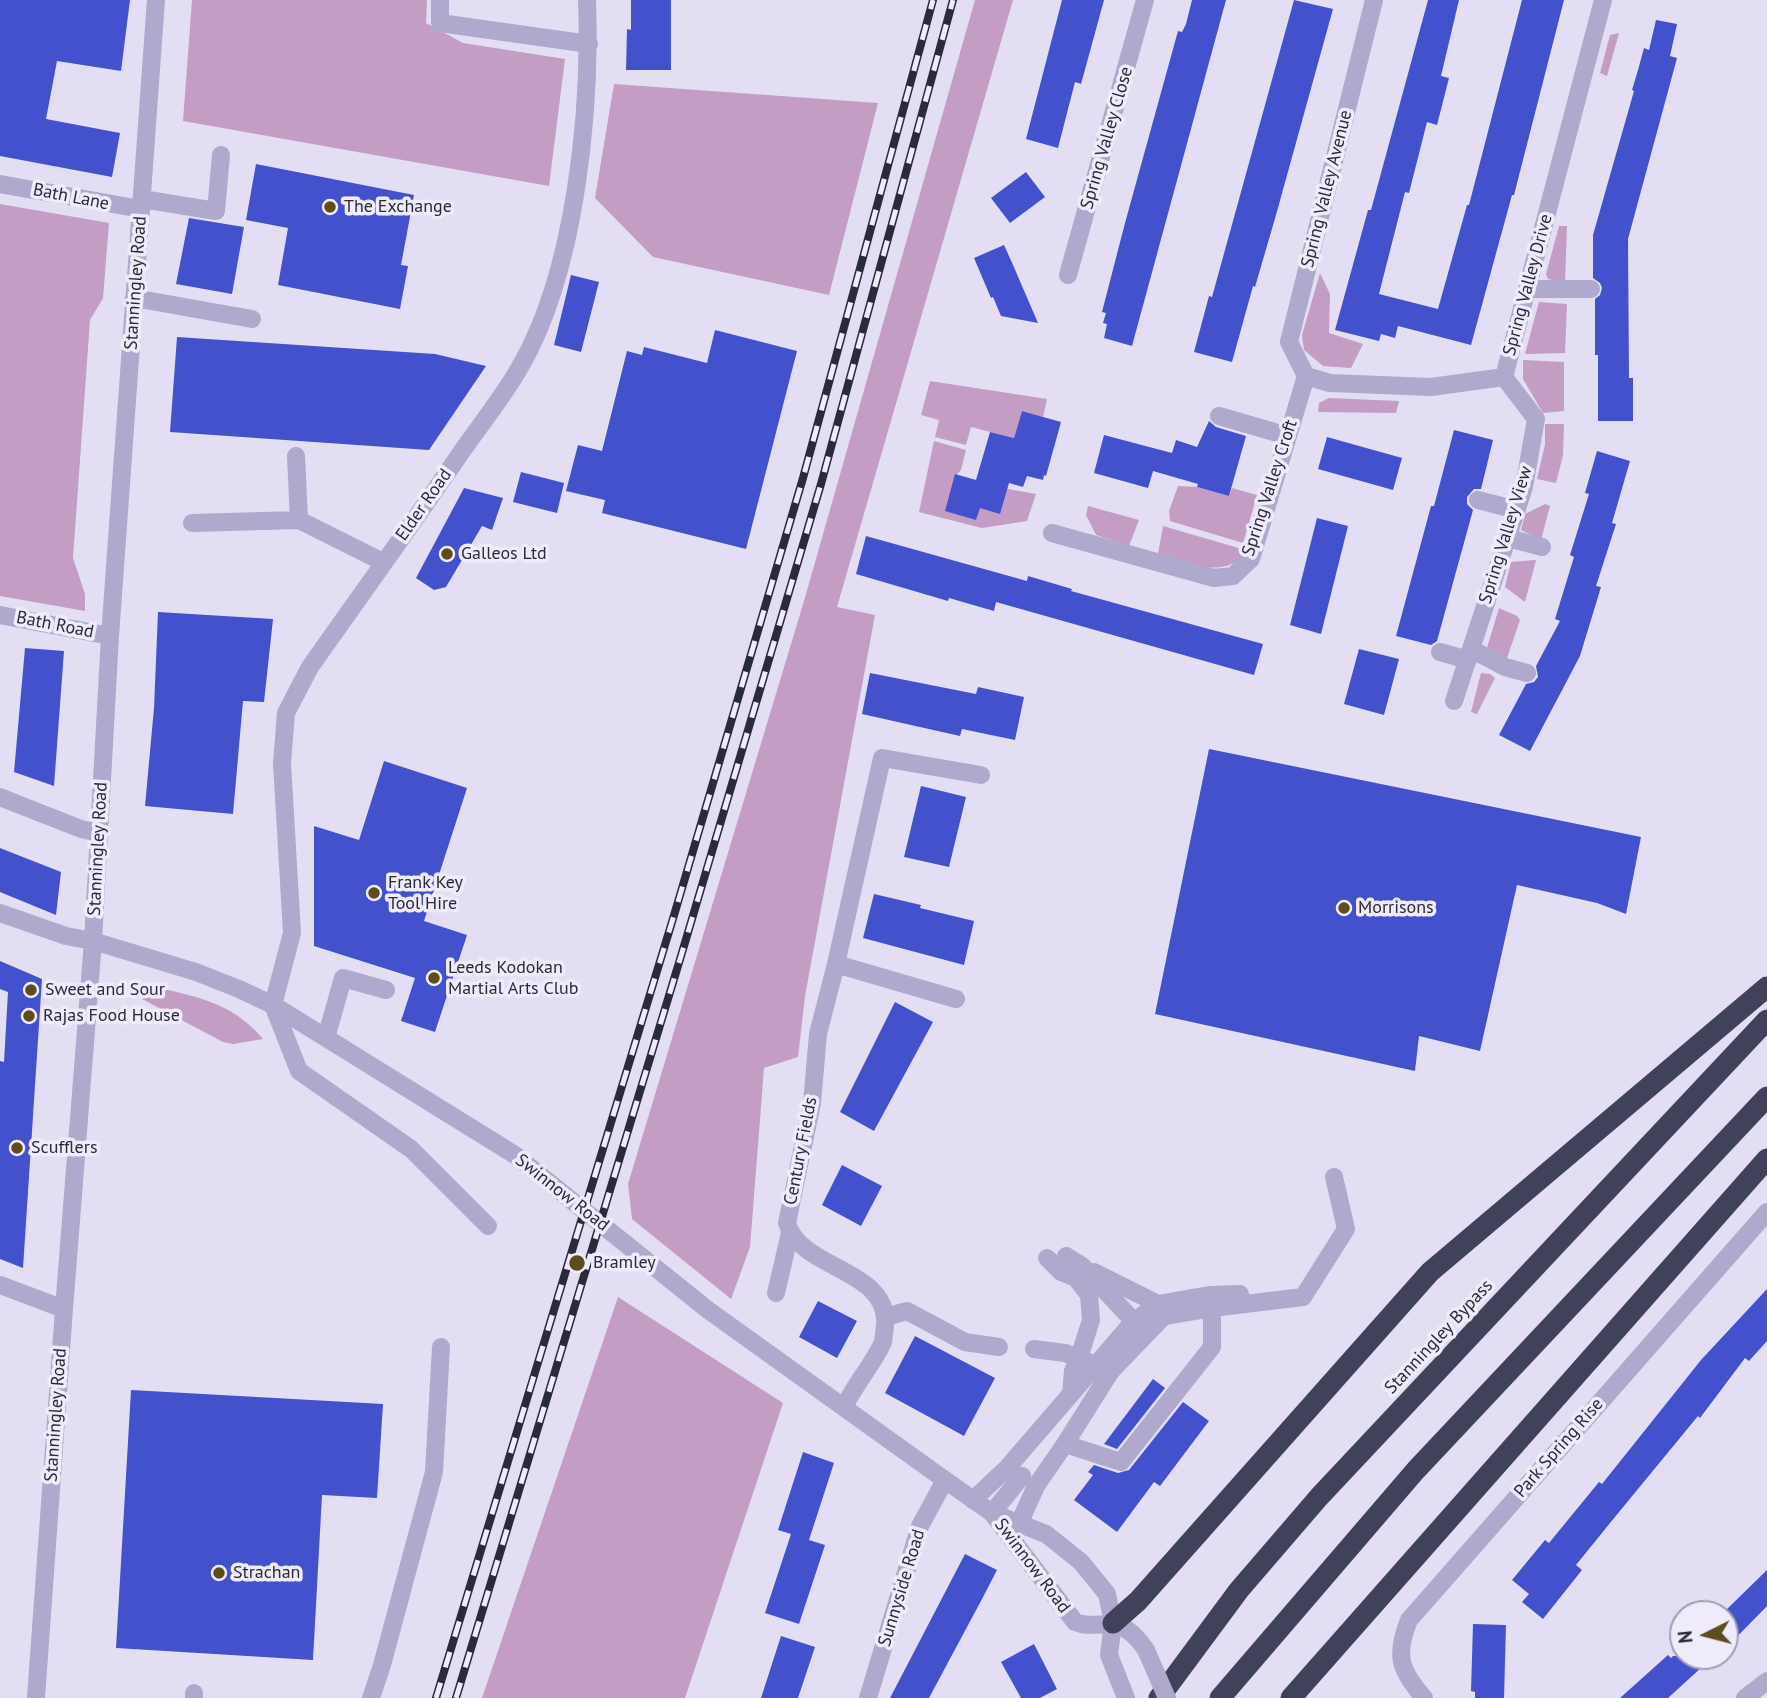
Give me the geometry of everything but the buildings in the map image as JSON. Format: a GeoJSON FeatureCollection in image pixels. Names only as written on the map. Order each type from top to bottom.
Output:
{"type":"FeatureCollection","features":[{"type":"Feature","properties":{"kind":"highway"},"geometry":{"type":"LineString","coordinates":[[1113,1623],[1139,1601],[1430,1272],[1767,988]]}},
{"type":"Feature","properties":{"kind":"highway","name":"Stanningley Bypass"},"geometry":{"type":"LineString","coordinates":[[1158,1698],[1239,1590],[1319,1497],[1767,1020]]}},
{"type":"Feature","properties":{"kind":"highway"},"geometry":{"type":"LineString","coordinates":[[1220,1698],[1416,1470],[1767,1097]]}},
{"type":"Feature","properties":{"kind":"highway"},"geometry":{"type":"LineString","coordinates":[[1291,1698],[1767,1158]]}},
{"type":"Feature","properties":{"kind":"street","name":"Stanningley Road"},"geometry":{"type":"LineString","coordinates":[[36,1698],[93,942],[110,636],[156,0]]}},
{"type":"Feature","properties":{"kind":"street"},"geometry":{"type":"LineString","coordinates":[[440,0],[440,23],[589,44]]}},
{"type":"Feature","properties":{"kind":"street","name":"Elder Road"},"geometry":{"type":"LineString","coordinates":[[273,1005],[292,933],[282,763],[286,713],[310,667],[521,366],[547,306],[563,253],[573,204],[588,86],[587,0]]}},
{"type":"Feature","properties":{"kind":"street","name":"Spring Valley Close"},"geometry":{"type":"LineString","coordinates":[[1068,275],[1145,0]]}},
{"type":"Feature","properties":{"kind":"street","name":"Spring Valley Avenue"},"geometry":{"type":"LineString","coordinates":[[1306,376],[1289,342],[1374,0]]}},
{"type":"Feature","properties":{"kind":"street","name":"Spring Valley Drive"},"geometry":{"type":"LineString","coordinates":[[1306,376],[1330,383],[1431,387],[1504,377],[1603,0]]}},
{"type":"Feature","properties":{"kind":"street","name":"Bath Lane"},"geometry":{"type":"LineString","coordinates":[[0,184],[142,204],[215,211],[221,155]]}},
{"type":"Feature","properties":{"kind":"street"},"geometry":{"type":"LineString","coordinates":[[1527,289],[1591,289]]}},
{"type":"Feature","properties":{"kind":"street"},"geometry":{"type":"LineString","coordinates":[[134,298],[252,319]]}},
{"type":"Feature","properties":{"kind":"street","name":"Spring Valley Croft"},"geometry":{"type":"LineString","coordinates":[[1052,533],[1214,578],[1233,576],[1251,559],[1306,376]]}},
{"type":"Feature","properties":{"kind":"street","name":"Spring Valley View"},"geometry":{"type":"LineString","coordinates":[[1454,701],[1524,487],[1536,419],[1504,377]]}},
{"type":"Feature","properties":{"kind":"street"},"geometry":{"type":"LineString","coordinates":[[1219,416],[1287,436]]}},
{"type":"Feature","properties":{"kind":"street"},"geometry":{"type":"LineString","coordinates":[[296,456],[299,520]]}},
{"type":"Feature","properties":{"kind":"street"},"geometry":{"type":"LineString","coordinates":[[1478,500],[1517,510]]}},
{"type":"Feature","properties":{"kind":"street"},"geometry":{"type":"LineString","coordinates":[[192,523],[299,520],[383,562]]}},
{"type":"Feature","properties":{"kind":"street"},"geometry":{"type":"LineString","coordinates":[[1508,538],[1542,547]]}},
{"type":"Feature","properties":{"kind":"street","name":"Bath Road"},"geometry":{"type":"LineString","coordinates":[[0,615],[110,636]]}},
{"type":"Feature","properties":{"kind":"street"},"geometry":{"type":"LineString","coordinates":[[1440,652],[1469,654],[1527,673]]}},
{"type":"Feature","properties":{"kind":"street","name":"Century Fields"},"geometry":{"type":"LineString","coordinates":[[776,1293],[789,1233],[787,1223],[812,1103],[818,1034],[882,758],[981,775]]}},
{"type":"Feature","properties":{"kind":"street"},"geometry":{"type":"LineString","coordinates":[[0,797],[81,829],[99,833]]}},
{"type":"Feature","properties":{"kind":"street","name":"Swinnow Road"},"geometry":{"type":"LineString","coordinates":[[0,913],[66,936],[196,972],[239,989],[273,1005],[515,1155],[708,1310],[992,1513],[1046,1534],[1081,1562],[1107,1594],[1113,1623],[1109,1655],[1123,1692]]}},
{"type":"Feature","properties":{"kind":"street"},"geometry":{"type":"LineString","coordinates":[[836,964],[956,999]]}},
{"type":"Feature","properties":{"kind":"street"},"geometry":{"type":"LineString","coordinates":[[326,1038],[343,978],[386,990]]}},
{"type":"Feature","properties":{"kind":"street"},"geometry":{"type":"LineString","coordinates":[[273,1005],[299,1071],[411,1149],[488,1226]]}},
{"type":"Feature","properties":{"kind":"street"},"geometry":{"type":"LineString","coordinates":[[1066,1256],[1158,1304],[1303,1297],[1346,1229],[1334,1177]]}},
{"type":"Feature","properties":{"kind":"street","name":"Park Spring Rise"},"geometry":{"type":"LineString","coordinates":[[1424,1698],[1402,1666],[1400,1643],[1409,1619],[1767,1212]]}},
{"type":"Feature","properties":{"kind":"street"},"geometry":{"type":"LineString","coordinates":[[1139,1328],[1204,1302],[1272,1292],[1298,1285],[1346,1229]]}},
{"type":"Feature","properties":{"kind":"street"},"geometry":{"type":"LineString","coordinates":[[789,1233],[805,1249],[856,1278],[878,1296],[885,1317],[883,1341],[844,1407]]}},
{"type":"Feature","properties":{"kind":"street"},"geometry":{"type":"LineString","coordinates":[[1019,1524],[1036,1486],[1065,1444],[1095,1365],[1088,1295],[1076,1278],[1061,1272],[1047,1258]]}},
{"type":"Feature","properties":{"kind":"street"},"geometry":{"type":"LineString","coordinates":[[1082,1266],[1139,1328]]}},
{"type":"Feature","properties":{"kind":"street"},"geometry":{"type":"LineString","coordinates":[[0,1285],[64,1309]]}},
{"type":"Feature","properties":{"kind":"street"},"geometry":{"type":"LineString","coordinates":[[1065,1444],[1121,1462],[1212,1347],[1204,1302]]}},
{"type":"Feature","properties":{"kind":"street"},"geometry":{"type":"LineString","coordinates":[[973,1500],[1008,1467],[1095,1365],[1139,1328],[1158,1304]]}},
{"type":"Feature","properties":{"kind":"street"},"geometry":{"type":"LineString","coordinates":[[885,1317],[907,1311],[965,1342],[999,1347]]}},
{"type":"Feature","properties":{"kind":"street"},"geometry":{"type":"LineString","coordinates":[[371,1698],[434,1472],[441,1347]]}},
{"type":"Feature","properties":{"kind":"street"},"geometry":{"type":"LineString","coordinates":[[1034,1349],[1065,1353],[1095,1365]]}},
{"type":"Feature","properties":{"kind":"street"},"geometry":{"type":"LineString","coordinates":[[992,1513],[1022,1476]]}},
{"type":"Feature","properties":{"kind":"street","name":"Sunnyside Road"},"geometry":{"type":"LineString","coordinates":[[868,1698],[920,1526],[945,1480]]}},
{"type":"Feature","properties":{"kind":"street","name":"Swinnow Road"},"geometry":{"type":"LineString","coordinates":[[992,1513],[1075,1622],[1085,1626],[1113,1623]]}},
{"type":"Feature","properties":{"kind":"street"},"geometry":{"type":"LineString","coordinates":[[1113,1623],[1137,1636],[1167,1698]]}},
{"type":"Feature","properties":{"kind":"street"},"geometry":{"type":"LineString","coordinates":[[1745,1698],[1767,1681]]}},
{"type":"Feature","properties":{"kind":"shaded area"},"geometry":{"type":"Polygon","coordinates":[[[192,0],[427,0],[426,23],[463,43],[565,59],[549,186],[183,121],[192,0]]]}},
{"type":"Feature","properties":{"kind":"shaded area"},"geometry":{"type":"Polygon","coordinates":[[[975,0],[1013,0],[837,607],[875,615],[805,996],[798,1057],[764,1068],[750,1247],[731,1299],[632,1219],[628,1184],[804,601],[975,0]]]}},
{"type":"Feature","properties":{"kind":"shaded area"},"geometry":{"type":"Polygon","coordinates":[[[1619,33],[1607,76],[1600,73],[1610,35],[1619,33]]]}},
{"type":"Feature","properties":{"kind":"shaded area"},"geometry":{"type":"Polygon","coordinates":[[[614,84],[878,103],[829,295],[653,257],[595,198],[614,84]]]}},
{"type":"Feature","properties":{"kind":"shaded area"},"geometry":{"type":"Polygon","coordinates":[[[0,204],[109,223],[103,298],[90,320],[73,558],[85,594],[85,611],[0,596],[0,204]]]}},
{"type":"Feature","properties":{"kind":"shaded area"},"geometry":{"type":"Polygon","coordinates":[[[1559,226],[1567,226],[1565,283],[1548,279],[1546,274],[1559,226]]]}},
{"type":"Feature","properties":{"kind":"shaded area"},"geometry":{"type":"Polygon","coordinates":[[[1320,273],[1330,294],[1329,333],[1363,344],[1351,368],[1323,366],[1304,350],[1302,335],[1320,273]]]}},
{"type":"Feature","properties":{"kind":"shaded area"},"geometry":{"type":"Polygon","coordinates":[[[1539,302],[1567,304],[1565,353],[1525,354],[1539,302]]]}},
{"type":"Feature","properties":{"kind":"shaded area"},"geometry":{"type":"Polygon","coordinates":[[[1523,360],[1564,362],[1564,411],[1543,413],[1523,379],[1523,360]]]}},
{"type":"Feature","properties":{"kind":"shaded area"},"geometry":{"type":"Polygon","coordinates":[[[930,381],[1047,399],[1043,417],[1022,411],[1014,438],[971,427],[966,445],[935,437],[939,420],[921,415],[930,381]]]}},
{"type":"Feature","properties":{"kind":"shaded area"},"geometry":{"type":"Polygon","coordinates":[[[1329,398],[1399,401],[1396,413],[1318,412],[1319,403],[1329,398]]]}},
{"type":"Feature","properties":{"kind":"shaded area"},"geometry":{"type":"Polygon","coordinates":[[[1545,424],[1564,424],[1563,455],[1556,483],[1537,479],[1545,444],[1545,424]]]}},
{"type":"Feature","properties":{"kind":"shaded area"},"geometry":{"type":"Polygon","coordinates":[[[934,441],[966,450],[961,470],[956,475],[1036,494],[1027,521],[982,528],[919,512],[934,441]]]}},
{"type":"Feature","properties":{"kind":"shaded area"},"geometry":{"type":"Polygon","coordinates":[[[1178,486],[1197,487],[1229,496],[1232,488],[1257,495],[1243,543],[1170,521],[1169,511],[1178,486]]]}},
{"type":"Feature","properties":{"kind":"shaded area"},"geometry":{"type":"Polygon","coordinates":[[[1545,504],[1550,506],[1541,540],[1521,530],[1525,514],[1545,504]]]}},
{"type":"Feature","properties":{"kind":"shaded area"},"geometry":{"type":"Polygon","coordinates":[[[1088,506],[1139,520],[1129,546],[1096,535],[1086,515],[1088,506]]]}},
{"type":"Feature","properties":{"kind":"shaded area"},"geometry":{"type":"Polygon","coordinates":[[[1163,526],[1249,551],[1239,560],[1217,568],[1182,562],[1158,554],[1163,526]]]}},
{"type":"Feature","properties":{"kind":"shaded area"},"geometry":{"type":"Polygon","coordinates":[[[1536,560],[1525,602],[1505,587],[1511,562],[1536,560]]]}},
{"type":"Feature","properties":{"kind":"shaded area"},"geometry":{"type":"Polygon","coordinates":[[[1499,608],[1520,620],[1507,658],[1487,648],[1499,608]]]}},
{"type":"Feature","properties":{"kind":"shaded area"},"geometry":{"type":"Polygon","coordinates":[[[1481,673],[1495,678],[1477,714],[1471,712],[1481,673]]]}},
{"type":"Feature","properties":{"kind":"shaded area"},"geometry":{"type":"Polygon","coordinates":[[[141,985],[196,997],[224,1008],[238,1016],[263,1039],[233,1044],[223,1042],[142,999],[141,985]]]}},
{"type":"Feature","properties":{"kind":"shaded area"},"geometry":{"type":"Polygon","coordinates":[[[618,1297],[783,1403],[685,1698],[482,1698],[618,1297]]]}},
{"type":"Feature","properties":{"kind":"railway"},"geometry":{"type":"LineString","coordinates":[[436,1698],[675,912],[803,478],[933,0]]}},
{"type":"Feature","properties":{"kind":"railway"},"geometry":{"type":"LineString","coordinates":[[456,1698],[821,484],[953,0]]}},
{"type":"Feature","properties":{"kind":"place","name":"The Exchange"},"geometry":{"type":"Point","coordinates":[330,207]}},
{"type":"Feature","properties":{"kind":"place","name":"Galleos Ltd"},"geometry":{"type":"Point","coordinates":[447,554]}},
{"type":"Feature","properties":{"kind":"place","name":"Frank Key Tool Hire"},"geometry":{"type":"Point","coordinates":[374,893]}},
{"type":"Feature","properties":{"kind":"place","name":"Morrisons"},"geometry":{"type":"Point","coordinates":[1344,908]}},
{"type":"Feature","properties":{"kind":"place","name":"Leeds Kodokan Martial Arts Club"},"geometry":{"type":"Point","coordinates":[434,978]}},
{"type":"Feature","properties":{"kind":"place","name":"Sweet and Sour"},"geometry":{"type":"Point","coordinates":[31,990]}},
{"type":"Feature","properties":{"kind":"place","name":"Rajas Food House"},"geometry":{"type":"Point","coordinates":[29,1016]}},
{"type":"Feature","properties":{"kind":"place","name":"Scufflers"},"geometry":{"type":"Point","coordinates":[17,1148]}},
{"type":"Feature","properties":{"kind":"place","name":"Bramley"},"geometry":{"type":"Point","coordinates":[577,1263]}},
{"type":"Feature","properties":{"kind":"place","name":"Strachan"},"geometry":{"type":"Point","coordinates":[219,1573]}}]}
